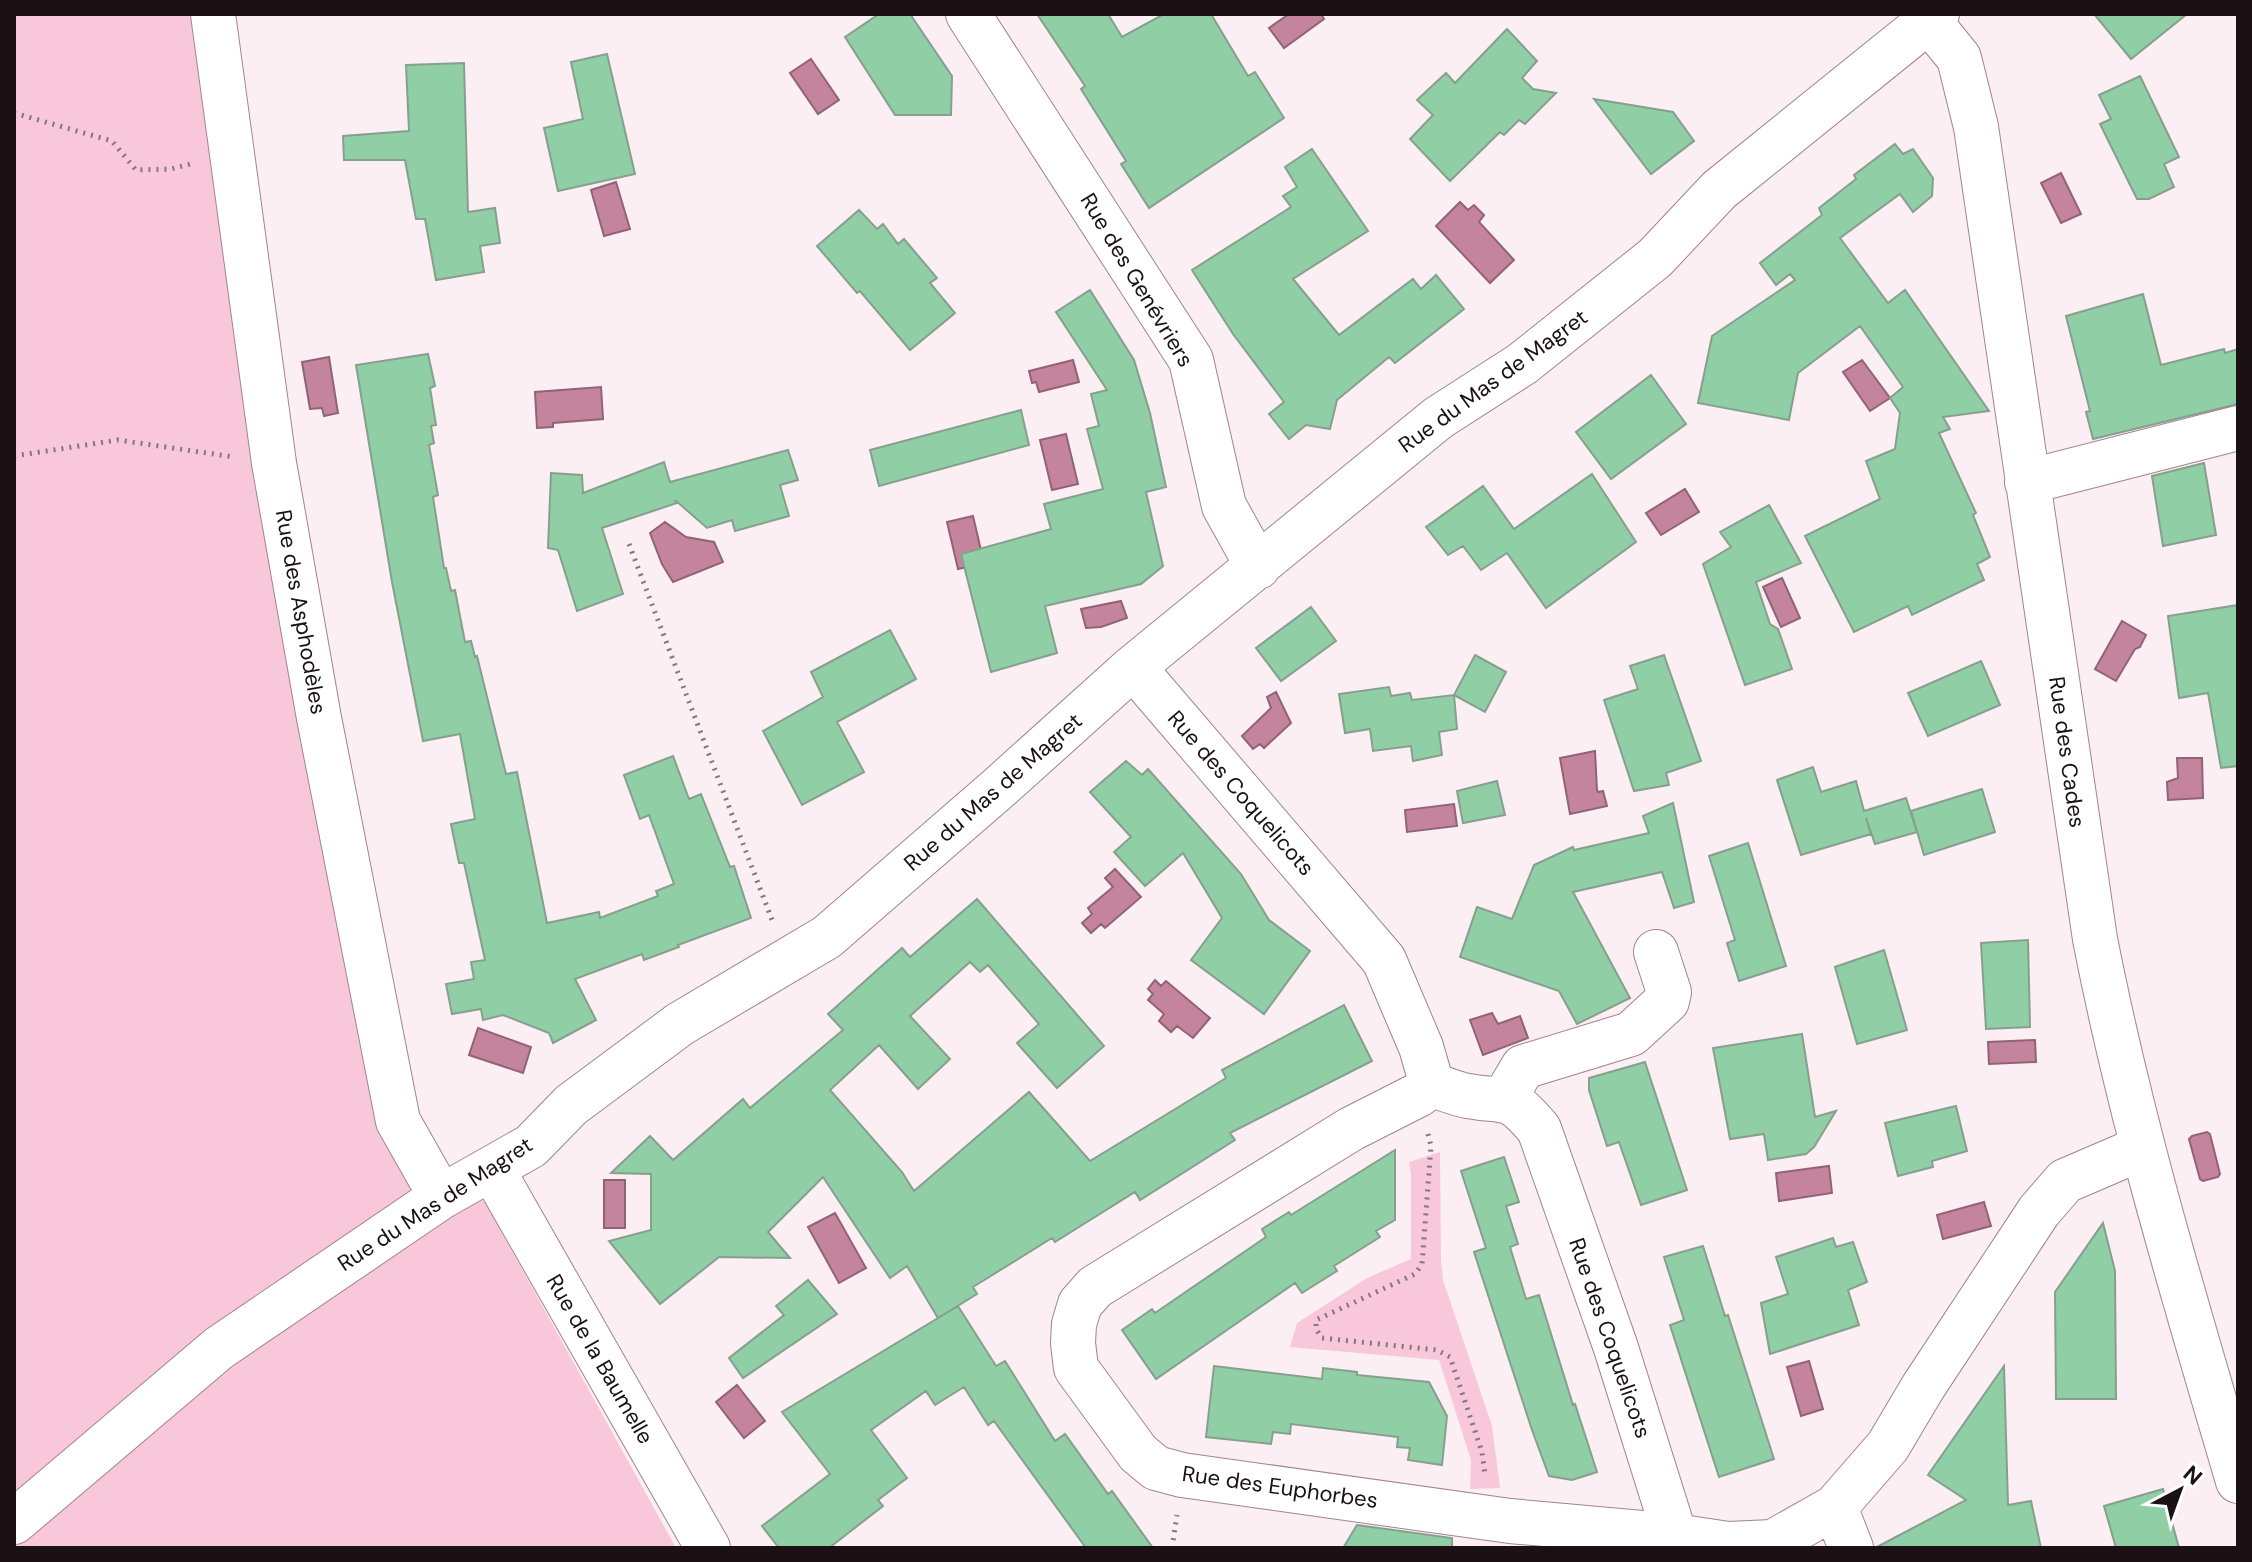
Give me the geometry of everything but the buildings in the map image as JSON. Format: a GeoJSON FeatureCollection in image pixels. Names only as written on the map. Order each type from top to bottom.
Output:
{"type":"FeatureCollection","features":[{"type":"Feature","properties":{"kind":"street","name":"Rue des Asphodèles"},"geometry":{"type":"LineString","coordinates":[[213,14],[274,463],[319,718],[398,1121],[441,1197]]}},
{"type":"Feature","properties":{"kind":"street","name":"Rue des Genévriers"},"geometry":{"type":"LineString","coordinates":[[968,14],[1191,360],[1224,506],[1258,567]]}},
{"type":"Feature","properties":{"kind":"street","name":"Rue du Mas de Magret"},"geometry":{"type":"LineString","coordinates":[[14,1522],[219,1348],[441,1197],[531,1146],[571,1105],[680,1024],[827,937],[1131,669],[1438,418],[1522,364],[1655,258],[1719,190],[1933,18]]}},
{"type":"Feature","properties":{"kind":"street","name":"Rue des Cades"},"geometry":{"type":"LineString","coordinates":[[1933,18],[1959,58],[1976,127],[2095,939],[2114,1033],[2142,1148],[2226,1396],[2238,1481]]}},
{"type":"Feature","properties":{"kind":"street"},"geometry":{"type":"LineString","coordinates":[[2027,482],[2238,428]]}},
{"type":"Feature","properties":{"kind":"street","name":"Rue des Coquelicots"},"geometry":{"type":"LineString","coordinates":[[1131,669],[1146,682],[1384,960],[1421,1047],[1425,1090]]}},
{"type":"Feature","properties":{"kind":"street"},"geometry":{"type":"LineString","coordinates":[[1425,1090],[1504,1099],[1523,1067],[1631,1034],[1667,1001],[1669,992],[1656,952]]}},
{"type":"Feature","properties":{"kind":"street","name":"Rue des Euphorbes"},"geometry":{"type":"LineString","coordinates":[[1425,1090],[1351,1129],[1095,1287],[1080,1304],[1074,1324],[1076,1368],[1138,1453],[1156,1468],[1182,1475],[1510,1521],[1675,1536]]}},
{"type":"Feature","properties":{"kind":"street","name":"Rue des Coquelicots"},"geometry":{"type":"LineString","coordinates":[[1504,1099],[1522,1110],[1539,1129],[1616,1348],[1675,1536]]}},
{"type":"Feature","properties":{"kind":"street"},"geometry":{"type":"LineString","coordinates":[[1675,1536],[1728,1544],[1773,1542],[1835,1507],[1888,1446],[1923,1387],[2039,1211],[2065,1181],[2142,1148]]}},
{"type":"Feature","properties":{"kind":"street","name":"Rue de la Baumelle"},"geometry":{"type":"LineString","coordinates":[[492,1169],[708,1548]]}},
{"type":"Feature","properties":{"kind":"street"},"geometry":{"type":"LineString","coordinates":[[1835,1507],[1851,1548]]}},
{"type":"Feature","properties":{"kind":"path"},"geometry":{"type":"LineString","coordinates":[[14,113],[112,141],[136,170],[171,169],[233,152]]}},
{"type":"Feature","properties":{"kind":"path"},"geometry":{"type":"LineString","coordinates":[[14,456],[118,440],[274,463]]}},
{"type":"Feature","properties":{"kind":"path"},"geometry":{"type":"LineString","coordinates":[[629,544],[787,960]]}},
{"type":"Feature","properties":{"kind":"path"},"geometry":{"type":"LineString","coordinates":[[1425,1090],[1431,1146],[1422,1264],[1415,1274],[1316,1320],[1316,1329],[1322,1338],[1437,1350],[1450,1357],[1482,1452],[1489,1516]]}},
{"type":"Feature","properties":{"kind":"shaded area"},"geometry":{"type":"Polygon","coordinates":[[[14,14],[198,14],[394,1147],[485,1202],[676,1548],[14,1548],[14,14]]]}},
{"type":"Feature","properties":{"kind":"shaded area"},"geometry":{"type":"Polygon","coordinates":[[[1289,14],[1321,14],[1324,19],[1284,48],[1269,28],[1289,14]]]}},
{"type":"Feature","properties":{"kind":"shaded area"},"geometry":{"type":"Polygon","coordinates":[[[811,59],[839,100],[818,114],[790,73],[811,59]]]}},
{"type":"Feature","properties":{"kind":"shaded area"},"geometry":{"type":"Polygon","coordinates":[[[2061,173],[2081,214],[2061,223],[2041,183],[2061,173]]]}},
{"type":"Feature","properties":{"kind":"shaded area"},"geometry":{"type":"Polygon","coordinates":[[[616,182],[630,229],[604,236],[591,190],[616,182]]]}},
{"type":"Feature","properties":{"kind":"shaded area"},"geometry":{"type":"Polygon","coordinates":[[[1460,202],[1468,210],[1474,205],[1484,215],[1479,222],[1514,260],[1490,283],[1436,226],[1460,202]]]}},
{"type":"Feature","properties":{"kind":"shaded area"},"geometry":{"type":"Polygon","coordinates":[[[329,357],[338,413],[324,416],[322,408],[310,409],[302,362],[329,357]]]}},
{"type":"Feature","properties":{"kind":"shaded area"},"geometry":{"type":"Polygon","coordinates":[[[1073,360],[1079,382],[1039,392],[1036,382],[1032,383],[1029,371],[1073,360]]]}},
{"type":"Feature","properties":{"kind":"shaded area"},"geometry":{"type":"Polygon","coordinates":[[[1862,360],[1890,398],[1870,411],[1843,372],[1862,360]]]}},
{"type":"Feature","properties":{"kind":"shaded area"},"geometry":{"type":"Polygon","coordinates":[[[601,387],[603,419],[553,423],[553,427],[537,428],[535,392],[601,387]]]}},
{"type":"Feature","properties":{"kind":"shaded area"},"geometry":{"type":"Polygon","coordinates":[[[1066,434],[1078,484],[1052,490],[1040,440],[1066,434]]]}},
{"type":"Feature","properties":{"kind":"shaded area"},"geometry":{"type":"Polygon","coordinates":[[[1685,489],[1699,512],[1661,535],[1646,513],[1685,489]]]}},
{"type":"Feature","properties":{"kind":"shaded area"},"geometry":{"type":"Polygon","coordinates":[[[973,516],[984,563],[958,569],[947,522],[973,516]]]}},
{"type":"Feature","properties":{"kind":"shaded area"},"geometry":{"type":"Polygon","coordinates":[[[665,522],[686,537],[714,542],[723,562],[673,582],[650,533],[665,522]]]}},
{"type":"Feature","properties":{"kind":"shaded area"},"geometry":{"type":"Polygon","coordinates":[[[1782,578],[1800,618],[1781,627],[1763,587],[1782,578]]]}},
{"type":"Feature","properties":{"kind":"shaded area"},"geometry":{"type":"Polygon","coordinates":[[[1121,601],[1127,618],[1101,627],[1086,628],[1081,609],[1121,601]]]}},
{"type":"Feature","properties":{"kind":"shaded area"},"geometry":{"type":"Polygon","coordinates":[[[2122,621],[2146,635],[2116,681],[2095,669],[2122,621]]]}},
{"type":"Feature","properties":{"kind":"shaded area"},"geometry":{"type":"Polygon","coordinates":[[[1276,692],[1291,723],[1264,748],[1260,744],[1253,749],[1242,736],[1271,708],[1267,697],[1276,692]]]}},
{"type":"Feature","properties":{"kind":"shaded area"},"geometry":{"type":"Polygon","coordinates":[[[1595,751],[1597,790],[1603,791],[1607,806],[1570,814],[1560,758],[1595,751]]]}},
{"type":"Feature","properties":{"kind":"shaded area"},"geometry":{"type":"Polygon","coordinates":[[[2177,758],[2202,758],[2203,798],[2168,800],[2167,782],[2178,778],[2177,758]]]}},
{"type":"Feature","properties":{"kind":"shaded area"},"geometry":{"type":"Polygon","coordinates":[[[1454,804],[1457,826],[1407,832],[1405,810],[1454,804]]]}},
{"type":"Feature","properties":{"kind":"shaded area"},"geometry":{"type":"Polygon","coordinates":[[[1115,869],[1141,897],[1105,928],[1101,924],[1091,933],[1082,923],[1092,914],[1088,908],[1113,887],[1105,878],[1115,869]]]}},
{"type":"Feature","properties":{"kind":"shaded area"},"geometry":{"type":"Polygon","coordinates":[[[1155,980],[1161,986],[1166,981],[1210,1018],[1193,1038],[1177,1026],[1171,1032],[1159,1021],[1164,1014],[1148,1000],[1153,994],[1148,989],[1155,980]]]}},
{"type":"Feature","properties":{"kind":"shaded area"},"geometry":{"type":"Polygon","coordinates":[[[1492,1013],[1498,1024],[1520,1016],[1528,1038],[1483,1055],[1470,1020],[1492,1013]]]}},
{"type":"Feature","properties":{"kind":"shaded area"},"geometry":{"type":"Polygon","coordinates":[[[478,1028],[531,1047],[523,1073],[469,1055],[478,1028]]]}},
{"type":"Feature","properties":{"kind":"shaded area"},"geometry":{"type":"Polygon","coordinates":[[[2035,1040],[2036,1062],[1989,1064],[1988,1042],[2035,1040]]]}},
{"type":"Feature","properties":{"kind":"shaded area"},"geometry":{"type":"Polygon","coordinates":[[[2207,1132],[2220,1174],[2203,1181],[2189,1139],[2207,1132]]]}},
{"type":"Feature","properties":{"kind":"shaded area"},"geometry":{"type":"Polygon","coordinates":[[[1440,1152],[1443,1280],[1492,1426],[1500,1488],[1470,1489],[1471,1460],[1439,1360],[1290,1347],[1297,1323],[1367,1278],[1411,1259],[1409,1162],[1440,1152]]]}},
{"type":"Feature","properties":{"kind":"shaded area"},"geometry":{"type":"Polygon","coordinates":[[[1829,1166],[1832,1193],[1779,1201],[1776,1173],[1829,1166]]]}},
{"type":"Feature","properties":{"kind":"shaded area"},"geometry":{"type":"Polygon","coordinates":[[[604,1180],[625,1180],[625,1228],[604,1228],[604,1180]]]}},
{"type":"Feature","properties":{"kind":"shaded area"},"geometry":{"type":"Polygon","coordinates":[[[1984,1202],[1991,1226],[1943,1239],[1937,1215],[1984,1202]]]}},
{"type":"Feature","properties":{"kind":"shaded area"},"geometry":{"type":"Polygon","coordinates":[[[835,1213],[866,1268],[839,1283],[808,1227],[835,1213]]]}},
{"type":"Feature","properties":{"kind":"shaded area"},"geometry":{"type":"Polygon","coordinates":[[[1809,1361],[1823,1409],[1801,1416],[1787,1367],[1809,1361]]]}},
{"type":"Feature","properties":{"kind":"shaded area"},"geometry":{"type":"Polygon","coordinates":[[[737,1385],[765,1421],[744,1438],[716,1402],[737,1385]]]}}]}
